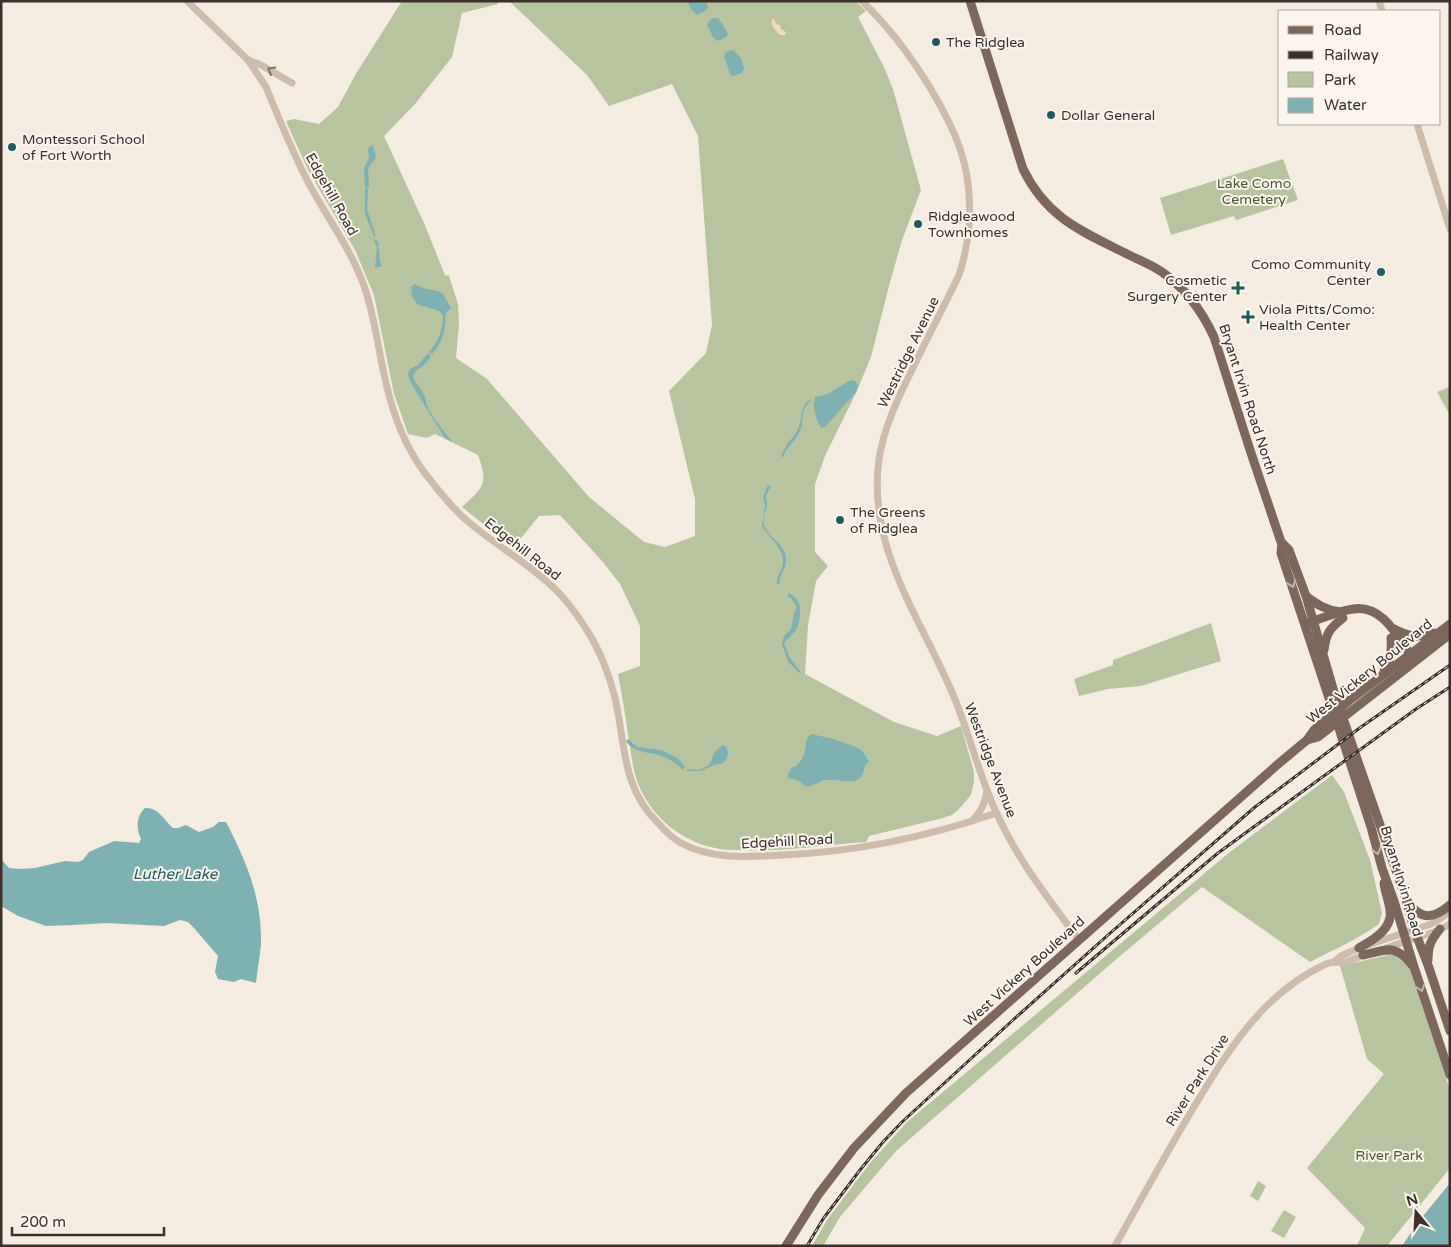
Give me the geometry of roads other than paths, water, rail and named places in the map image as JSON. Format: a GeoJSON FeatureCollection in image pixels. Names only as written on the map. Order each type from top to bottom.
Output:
{"type":"FeatureCollection","features":[{"type":"Feature","properties":{"kind":"main road","name":"Bryant Irvin Road North"},"geometry":{"type":"LineString","coordinates":[[970,1],[1022,169],[1039,197],[1051,210],[1072,225],[1151,265],[1167,276],[1197,305],[1207,322],[1214,337],[1282,543],[1281,553],[1323,653],[1331,693]]}},
{"type":"Feature","properties":{"kind":"main road","name":"Bryant Irvin Road North"},"geometry":{"type":"LineString","coordinates":[[1282,543],[1289,550],[1306,596],[1310,625],[1331,693]]}},
{"type":"Feature","properties":{"kind":"main road"},"geometry":{"type":"LineString","coordinates":[[1306,596],[1321,607],[1343,615]]}},
{"type":"Feature","properties":{"kind":"main road"},"geometry":{"type":"LineString","coordinates":[[1323,653],[1326,637],[1334,624],[1351,609],[1367,609],[1383,618],[1411,658]]}},
{"type":"Feature","properties":{"kind":"main road"},"geometry":{"type":"LineString","coordinates":[[1310,625],[1343,615],[1360,614],[1370,616],[1379,623],[1411,658]]}},
{"type":"Feature","properties":{"kind":"main road","name":"West Vickery Boulevard"},"geometry":{"type":"LineString","coordinates":[[1307,740],[1318,737],[1450,624]]}},
{"type":"Feature","properties":{"kind":"main road"},"geometry":{"type":"LineString","coordinates":[[1390,626],[1405,635],[1414,637],[1439,632]]}},
{"type":"Feature","properties":{"kind":"main road","name":"West Vickery Boulevard"},"geometry":{"type":"LineString","coordinates":[[786,1246],[831,1176],[867,1132],[906,1093],[1307,740],[1314,730],[1363,691],[1450,634]]}},
{"type":"Feature","properties":{"kind":"main road"},"geometry":{"type":"LineString","coordinates":[[1363,691],[1380,676],[1390,661],[1392,653],[1391,638]]}},
{"type":"Feature","properties":{"kind":"main road","name":"Bryant Irvin Road"},"geometry":{"type":"LineString","coordinates":[[1331,693],[1372,816],[1404,896],[1450,1032]]}},
{"type":"Feature","properties":{"kind":"main road","name":"Bryant Irvin Road"},"geometry":{"type":"LineString","coordinates":[[1372,816],[1382,868],[1389,884],[1414,968],[1450,1075]]}},
{"type":"Feature","properties":{"kind":"main road"},"geometry":{"type":"LineString","coordinates":[[1361,952],[1380,934],[1390,920],[1382,878],[1382,868]]}},
{"type":"Feature","properties":{"kind":"main road"},"geometry":{"type":"LineString","coordinates":[[1404,896],[1413,909],[1423,915],[1437,915],[1450,905]]}},
{"type":"Feature","properties":{"kind":"main road"},"geometry":{"type":"LineString","coordinates":[[1428,965],[1428,950],[1431,940],[1440,930]]}},
{"type":"Feature","properties":{"kind":"main road"},"geometry":{"type":"LineString","coordinates":[[1361,952],[1397,951],[1404,955],[1414,968]]}},
{"type":"Feature","properties":{"kind":"street","name":"Edgehill Road"},"geometry":{"type":"LineString","coordinates":[[187,1],[248,60],[266,87],[309,184],[351,255],[363,282],[374,317],[391,405],[400,428],[423,471],[462,516],[539,575],[560,594],[589,633],[614,692],[631,781],[636,794],[654,820],[679,842],[720,855],[734,857],[808,855],[833,852],[904,840],[971,822],[996,813]]}},
{"type":"Feature","properties":{"kind":"street","name":"Westridge Avenue"},"geometry":{"type":"LineString","coordinates":[[862,1],[878,16],[927,81],[955,135],[964,162],[969,200],[969,230],[964,261],[950,294],[895,404],[880,453],[878,491],[880,518],[885,544],[904,591],[952,692],[996,813],[1027,870],[1079,940]]}},
{"type":"Feature","properties":{"kind":"street"},"geometry":{"type":"LineString","coordinates":[[248,60],[261,65],[292,83]]}},
{"type":"Feature","properties":{"kind":"street"},"geometry":{"type":"LineString","coordinates":[[1417,125],[1450,229]]}},
{"type":"Feature","properties":{"kind":"street"},"geometry":{"type":"LineString","coordinates":[[971,822],[983,807],[987,790]]}},
{"type":"Feature","properties":{"kind":"street"},"geometry":{"type":"LineString","coordinates":[[1416,934],[1450,911]]}},
{"type":"Feature","properties":{"kind":"street"},"geometry":{"type":"LineString","coordinates":[[1416,934],[1440,930],[1450,924]]}},
{"type":"Feature","properties":{"kind":"street","name":"River Park Drive"},"geometry":{"type":"LineString","coordinates":[[1115,1246],[1214,1073],[1246,1027],[1268,1004],[1288,987],[1341,956],[1361,952],[1416,934]]}},
{"type":"Feature","properties":{"kind":"water"},"geometry":{"type":"Polygon","coordinates":[[[687,1],[706,1],[708,7],[697,15],[687,1]]]}},
{"type":"Feature","properties":{"kind":"water"},"geometry":{"type":"Polygon","coordinates":[[[713,18],[718,18],[728,34],[725,38],[717,41],[707,25],[713,18]]]}},
{"type":"Feature","properties":{"kind":"water"},"geometry":{"type":"Polygon","coordinates":[[[733,50],[741,58],[744,68],[742,73],[733,76],[730,74],[724,56],[726,52],[733,50]]]}},
{"type":"Feature","properties":{"kind":"water"},"geometry":{"type":"Polygon","coordinates":[[[373,145],[376,158],[368,168],[369,187],[365,187],[364,168],[369,158],[368,148],[373,145]]]}},
{"type":"Feature","properties":{"kind":"water"},"geometry":{"type":"Polygon","coordinates":[[[365,188],[368,188],[367,209],[376,237],[365,214],[365,188]]]}},
{"type":"Feature","properties":{"kind":"water"},"geometry":{"type":"Polygon","coordinates":[[[373,239],[378,241],[382,266],[375,268],[377,247],[373,239]]]}},
{"type":"Feature","properties":{"kind":"water"},"geometry":{"type":"Polygon","coordinates":[[[414,284],[443,294],[451,308],[446,313],[442,338],[432,354],[429,352],[440,335],[443,315],[439,311],[417,304],[412,296],[411,287],[414,284]]]}},
{"type":"Feature","properties":{"kind":"water"},"geometry":{"type":"Polygon","coordinates":[[[428,353],[431,356],[415,372],[413,378],[425,396],[427,406],[434,418],[452,442],[445,438],[412,385],[408,375],[410,369],[418,365],[428,353]]]}},
{"type":"Feature","properties":{"kind":"water"},"geometry":{"type":"Polygon","coordinates":[[[853,380],[858,386],[856,392],[825,427],[821,428],[815,413],[815,397],[828,394],[853,380]]]}},
{"type":"Feature","properties":{"kind":"water"},"geometry":{"type":"Polygon","coordinates":[[[812,399],[804,409],[799,433],[783,457],[781,457],[797,431],[805,404],[812,399]]]}},
{"type":"Feature","properties":{"kind":"water"},"geometry":{"type":"Polygon","coordinates":[[[768,485],[771,486],[766,495],[767,505],[764,524],[769,534],[781,546],[786,555],[786,564],[780,578],[780,584],[777,584],[777,581],[783,563],[782,555],[762,525],[765,505],[763,497],[768,485]]]}},
{"type":"Feature","properties":{"kind":"water"},"geometry":{"type":"Polygon","coordinates":[[[788,593],[793,595],[799,603],[800,618],[797,628],[784,644],[790,658],[801,674],[788,662],[782,645],[784,636],[791,630],[797,607],[791,598],[788,597],[788,593]]]}},
{"type":"Feature","properties":{"kind":"water"},"geometry":{"type":"Polygon","coordinates":[[[811,734],[834,739],[856,747],[863,752],[869,762],[865,764],[860,778],[851,781],[825,780],[808,786],[788,778],[792,767],[795,767],[803,757],[807,739],[811,734]]]}},
{"type":"Feature","properties":{"kind":"water"},"geometry":{"type":"Polygon","coordinates":[[[628,739],[637,747],[661,750],[677,758],[685,767],[683,770],[666,758],[636,749],[629,745],[626,741],[628,739]]]}},
{"type":"Feature","properties":{"kind":"water"},"geometry":{"type":"Polygon","coordinates":[[[722,745],[727,748],[728,754],[723,763],[701,771],[686,771],[688,769],[698,770],[708,766],[713,754],[722,745]]]}},
{"type":"Feature","properties":{"kind":"water","name":"Luther Lake"},"geometry":{"type":"Polygon","coordinates":[[[145,808],[150,808],[157,812],[173,828],[186,825],[199,832],[213,827],[219,822],[226,822],[247,866],[259,911],[261,944],[256,983],[241,979],[234,982],[218,979],[215,972],[218,956],[188,922],[180,920],[164,926],[106,923],[46,926],[18,916],[1,906],[1,859],[9,868],[35,868],[65,861],[78,862],[83,860],[89,852],[114,841],[139,843],[141,839],[138,823],[140,815],[145,808]]]}},
{"type":"Feature","properties":{"kind":"water"},"geometry":{"type":"Polygon","coordinates":[[[1450,1183],[1450,1244],[1448,1246],[1402,1246],[1419,1221],[1450,1183]]]}},
{"type":"Feature","properties":{"kind":"railway"},"geometry":{"type":"LineString","coordinates":[[807,1246],[823,1219],[883,1142],[902,1122],[1013,1020],[1255,807],[1361,727],[1450,665]]}},
{"type":"Feature","properties":{"kind":"railway"},"geometry":{"type":"LineString","coordinates":[[1076,973],[1218,853],[1416,709],[1450,687]]}},
{"type":"Feature","properties":{"kind":"place","name":"The Ridglea"},"geometry":{"type":"Point","coordinates":[936,42]}},
{"type":"Feature","properties":{"kind":"place","name":"Dollar General"},"geometry":{"type":"Point","coordinates":[1051,115]}},
{"type":"Feature","properties":{"kind":"place","name":"Montessori School of Fort Worth"},"geometry":{"type":"Point","coordinates":[12,147]}},
{"type":"Feature","properties":{"kind":"place","name":"Ridgleawood Townhomes"},"geometry":{"type":"Point","coordinates":[918,224]}},
{"type":"Feature","properties":{"kind":"place","name":"Como Community Center"},"geometry":{"type":"Point","coordinates":[1381,272]}},
{"type":"Feature","properties":{"kind":"place","name":"Cosmetic Surgery Center"},"geometry":{"type":"Point","coordinates":[1238,288]}},
{"type":"Feature","properties":{"kind":"place","name":"Viola Pitts/Como: Health Center"},"geometry":{"type":"Point","coordinates":[1248,317]}},
{"type":"Feature","properties":{"kind":"place","name":"The Greens of Ridglea"},"geometry":{"type":"Point","coordinates":[840,520]}},
{"type":"Feature","properties":{"kind":"park label","name":"Lake Como Cemetery"},"geometry":{"type":"Point","coordinates":[1254,192]}},
{"type":"Feature","properties":{"kind":"park label","name":"River Park"},"geometry":{"type":"Point","coordinates":[1389,1155]}}]}
